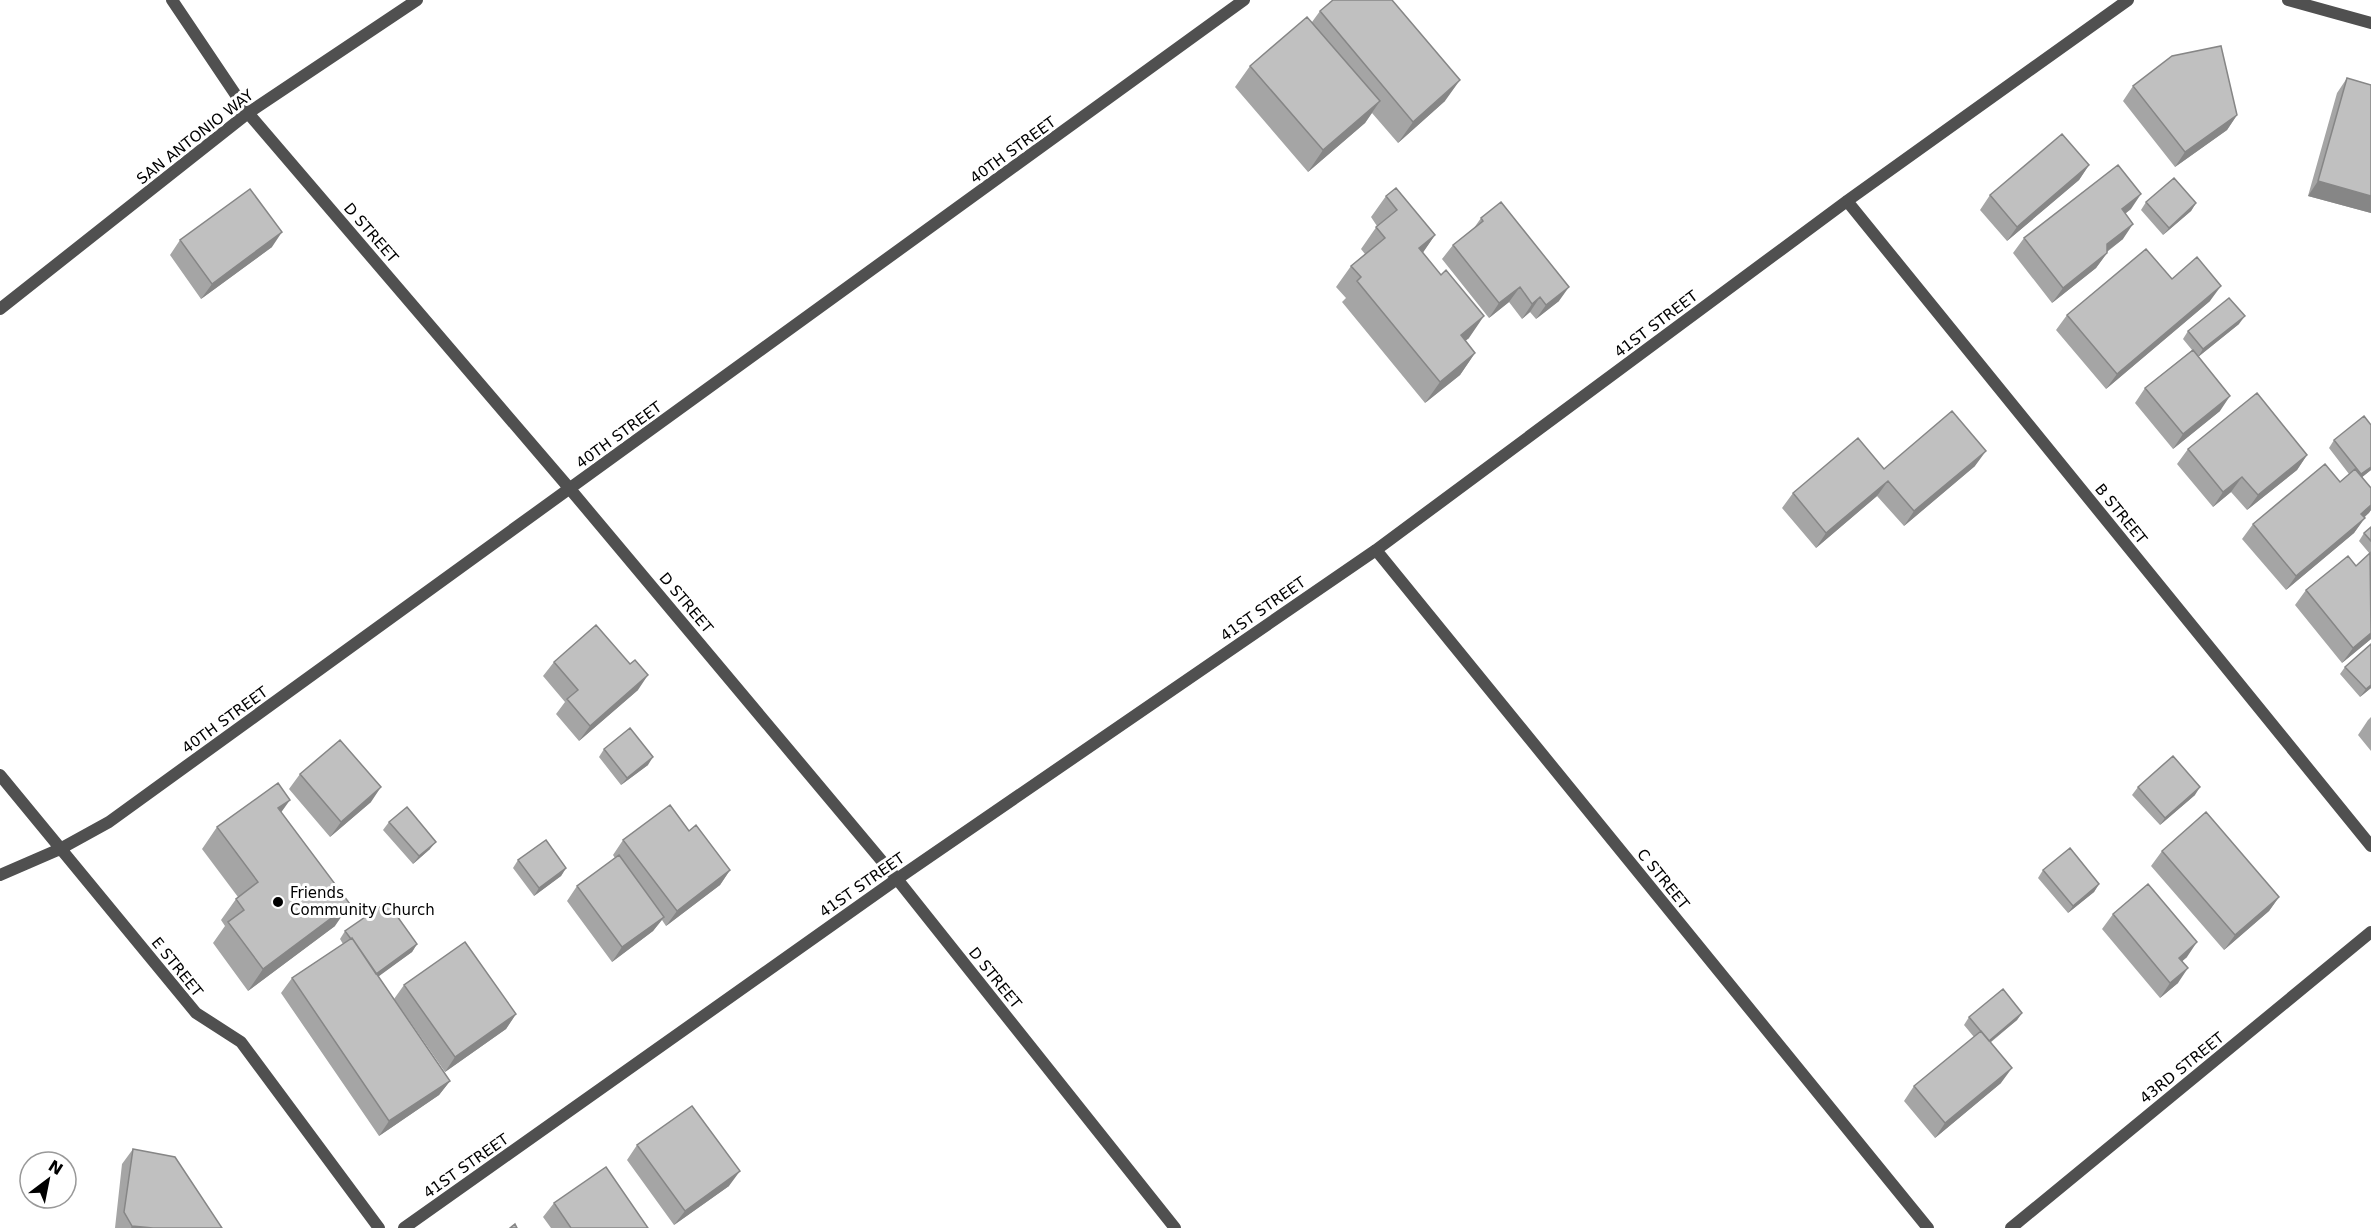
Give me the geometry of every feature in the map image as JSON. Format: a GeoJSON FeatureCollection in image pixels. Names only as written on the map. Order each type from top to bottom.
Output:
{"type":"FeatureCollection","features":[{"type":"Feature","properties":{"kind":"street","name":"D STREET"},"geometry":{"type":"LineString","coordinates":[[172,0],[248,113],[570,489],[897,879],[1175,1228]]}},
{"type":"Feature","properties":{"kind":"street","name":"SAN ANTONIO WAY"},"geometry":{"type":"LineString","coordinates":[[0,309],[248,113],[417,0]]}},
{"type":"Feature","properties":{"kind":"street","name":"40TH STREET"},"geometry":{"type":"LineString","coordinates":[[0,875],[60,849],[109,822],[1244,0]]}},
{"type":"Feature","properties":{"kind":"street","name":"41ST STREET"},"geometry":{"type":"LineString","coordinates":[[404,1228],[897,879],[1376,550],[1847,201],[2128,0]]}},
{"type":"Feature","properties":{"kind":"street"},"geometry":{"type":"LineString","coordinates":[[2288,0],[2371,23]]}},
{"type":"Feature","properties":{"kind":"street","name":"B STREET"},"geometry":{"type":"LineString","coordinates":[[1847,201],[2371,846]]}},
{"type":"Feature","properties":{"kind":"street","name":"C STREET"},"geometry":{"type":"LineString","coordinates":[[1376,550],[1928,1228]]}},
{"type":"Feature","properties":{"kind":"street","name":"E STREET"},"geometry":{"type":"LineString","coordinates":[[0,775],[196,1013],[241,1042],[379,1228]]}},
{"type":"Feature","properties":{"kind":"street","name":"43RD STREET"},"geometry":{"type":"LineString","coordinates":[[2012,1228],[2371,932]]}},
{"type":"Feature","properties":{"kind":"building"},"geometry":{"type":"Polygon","coordinates":[[[1333,0],[1392,0],[1460,80],[1413,122],[1320,11],[1333,0]]]}},
{"type":"Feature","properties":{"kind":"building"},"geometry":{"type":"Polygon","coordinates":[[[1307,17],[1380,101],[1323,150],[1250,66],[1307,17]]]}},
{"type":"Feature","properties":{"kind":"building"},"geometry":{"type":"Polygon","coordinates":[[[2221,46],[2237,115],[2185,152],[2133,86],[2172,56],[2221,46]]]}},
{"type":"Feature","properties":{"kind":"building"},"geometry":{"type":"Polygon","coordinates":[[[2347,78],[2371,85],[2371,196],[2318,181],[2347,78]]]}},
{"type":"Feature","properties":{"kind":"building"},"geometry":{"type":"Polygon","coordinates":[[[2062,134],[2089,165],[2017,227],[1990,195],[2062,134]]]}},
{"type":"Feature","properties":{"kind":"building"},"geometry":{"type":"Polygon","coordinates":[[[2118,165],[2141,194],[2122,209],[2133,224],[2107,244],[2107,253],[2063,288],[2024,238],[2118,165]]]}},
{"type":"Feature","properties":{"kind":"building"},"geometry":{"type":"Polygon","coordinates":[[[2174,178],[2196,203],[2169,228],[2146,202],[2174,178]]]}},
{"type":"Feature","properties":{"kind":"building"},"geometry":{"type":"Polygon","coordinates":[[[1396,188],[1435,235],[1419,248],[1441,275],[1446,270],[1484,316],[1461,335],[1475,353],[1440,382],[1357,281],[1361,277],[1351,266],[1385,238],[1376,227],[1397,210],[1386,196],[1396,188]]]}},
{"type":"Feature","properties":{"kind":"building"},"geometry":{"type":"Polygon","coordinates":[[[250,189],[282,232],[212,284],[180,240],[250,189]]]}},
{"type":"Feature","properties":{"kind":"building"},"geometry":{"type":"Polygon","coordinates":[[[1501,202],[1569,287],[1546,305],[1540,297],[1532,304],[1520,287],[1499,303],[1453,245],[1483,221],[1481,218],[1501,202]]]}},
{"type":"Feature","properties":{"kind":"building"},"geometry":{"type":"Polygon","coordinates":[[[2146,249],[2172,279],[2197,257],[2221,286],[2117,374],[2067,315],[2146,249]]]}},
{"type":"Feature","properties":{"kind":"building"},"geometry":{"type":"Polygon","coordinates":[[[2229,298],[2245,316],[2203,349],[2188,331],[2229,298]]]}},
{"type":"Feature","properties":{"kind":"building"},"geometry":{"type":"Polygon","coordinates":[[[2193,350],[2230,396],[2183,434],[2145,388],[2193,350]]]}},
{"type":"Feature","properties":{"kind":"building"},"geometry":{"type":"Polygon","coordinates":[[[2257,393],[2307,455],[2258,495],[2242,477],[2223,492],[2188,449],[2257,393]]]}},
{"type":"Feature","properties":{"kind":"building"},"geometry":{"type":"Polygon","coordinates":[[[1952,411],[1986,451],[1914,511],[1888,481],[1826,533],[1793,493],[1858,438],[1884,469],[1952,411]]]}},
{"type":"Feature","properties":{"kind":"building"},"geometry":{"type":"Polygon","coordinates":[[[2364,416],[2371,425],[2371,467],[2361,474],[2334,440],[2364,416]]]}},
{"type":"Feature","properties":{"kind":"building"},"geometry":{"type":"Polygon","coordinates":[[[2325,464],[2340,482],[2355,469],[2371,488],[2371,505],[2361,514],[2365,518],[2296,576],[2253,524],[2325,464]]]}},
{"type":"Feature","properties":{"kind":"building"},"geometry":{"type":"Polygon","coordinates":[[[2371,527],[2371,541],[2364,533],[2371,527]]]}},
{"type":"Feature","properties":{"kind":"building"},"geometry":{"type":"Polygon","coordinates":[[[2370,553],[2371,633],[2353,648],[2306,590],[2348,556],[2356,566],[2370,553]]]}},
{"type":"Feature","properties":{"kind":"building"},"geometry":{"type":"Polygon","coordinates":[[[596,625],[630,664],[635,660],[648,675],[590,726],[567,699],[578,690],[554,662],[596,625]]]}},
{"type":"Feature","properties":{"kind":"building"},"geometry":{"type":"Polygon","coordinates":[[[2371,644],[2371,685],[2366,689],[2345,667],[2371,644]]]}},
{"type":"Feature","properties":{"kind":"building"},"geometry":{"type":"Polygon","coordinates":[[[630,728],[653,757],[627,778],[604,749],[630,728]]]}},
{"type":"Feature","properties":{"kind":"building"},"geometry":{"type":"Polygon","coordinates":[[[340,740],[381,787],[341,822],[300,774],[340,740]]]}},
{"type":"Feature","properties":{"kind":"building"},"geometry":{"type":"Polygon","coordinates":[[[2173,756],[2200,787],[2165,818],[2138,787],[2173,756]]]}},
{"type":"Feature","properties":{"kind":"building"},"geometry":{"type":"Polygon","coordinates":[[[278,783],[290,800],[278,808],[350,904],[263,969],[228,922],[244,910],[236,899],[258,882],[217,827],[278,783]]]}},
{"type":"Feature","properties":{"kind":"building"},"geometry":{"type":"Polygon","coordinates":[[[670,805],[689,831],[696,825],[730,870],[677,911],[623,840],[670,805]]]}},
{"type":"Feature","properties":{"kind":"building"},"geometry":{"type":"Polygon","coordinates":[[[407,807],[436,842],[419,856],[389,822],[407,807]]]}},
{"type":"Feature","properties":{"kind":"building"},"geometry":{"type":"Polygon","coordinates":[[[2206,812],[2279,897],[2235,935],[2162,851],[2206,812]]]}},
{"type":"Feature","properties":{"kind":"building"},"geometry":{"type":"Polygon","coordinates":[[[546,840],[566,868],[539,888],[518,860],[546,840]]]}},
{"type":"Feature","properties":{"kind":"building"},"geometry":{"type":"Polygon","coordinates":[[[2070,848],[2099,884],[2073,906],[2043,870],[2070,848]]]}},
{"type":"Feature","properties":{"kind":"building"},"geometry":{"type":"Polygon","coordinates":[[[619,855],[664,917],[622,947],[577,886],[619,855]]]}},
{"type":"Feature","properties":{"kind":"building"},"geometry":{"type":"Polygon","coordinates":[[[2148,884],[2197,942],[2179,958],[2188,968],[2170,983],[2113,914],[2148,884]]]}},
{"type":"Feature","properties":{"kind":"building"},"geometry":{"type":"Polygon","coordinates":[[[387,902],[417,944],[376,974],[345,931],[387,902]]]}},
{"type":"Feature","properties":{"kind":"building"},"geometry":{"type":"Polygon","coordinates":[[[352,938],[450,1081],[389,1121],[292,978],[352,938]]]}},
{"type":"Feature","properties":{"kind":"building"},"geometry":{"type":"Polygon","coordinates":[[[465,942],[516,1014],[455,1057],[404,985],[465,942]]]}},
{"type":"Feature","properties":{"kind":"building"},"geometry":{"type":"Polygon","coordinates":[[[2003,989],[2022,1013],[1989,1041],[1969,1017],[2003,989]]]}},
{"type":"Feature","properties":{"kind":"building"},"geometry":{"type":"Polygon","coordinates":[[[1981,1031],[2012,1068],[1945,1123],[1914,1086],[1981,1031]]]}},
{"type":"Feature","properties":{"kind":"building"},"geometry":{"type":"Polygon","coordinates":[[[692,1106],[740,1171],[685,1211],[637,1145],[692,1106]]]}},
{"type":"Feature","properties":{"kind":"building"},"geometry":{"type":"Polygon","coordinates":[[[133,1149],[175,1157],[222,1228],[132,1226],[124,1212],[133,1149]]]}},
{"type":"Feature","properties":{"kind":"building"},"geometry":{"type":"Polygon","coordinates":[[[606,1167],[648,1228],[571,1228],[554,1203],[606,1167]]]}},
{"type":"Feature","properties":{"kind":"place","name":"Friends Community Church"},"geometry":{"type":"Point","coordinates":[278,902]}}]}
